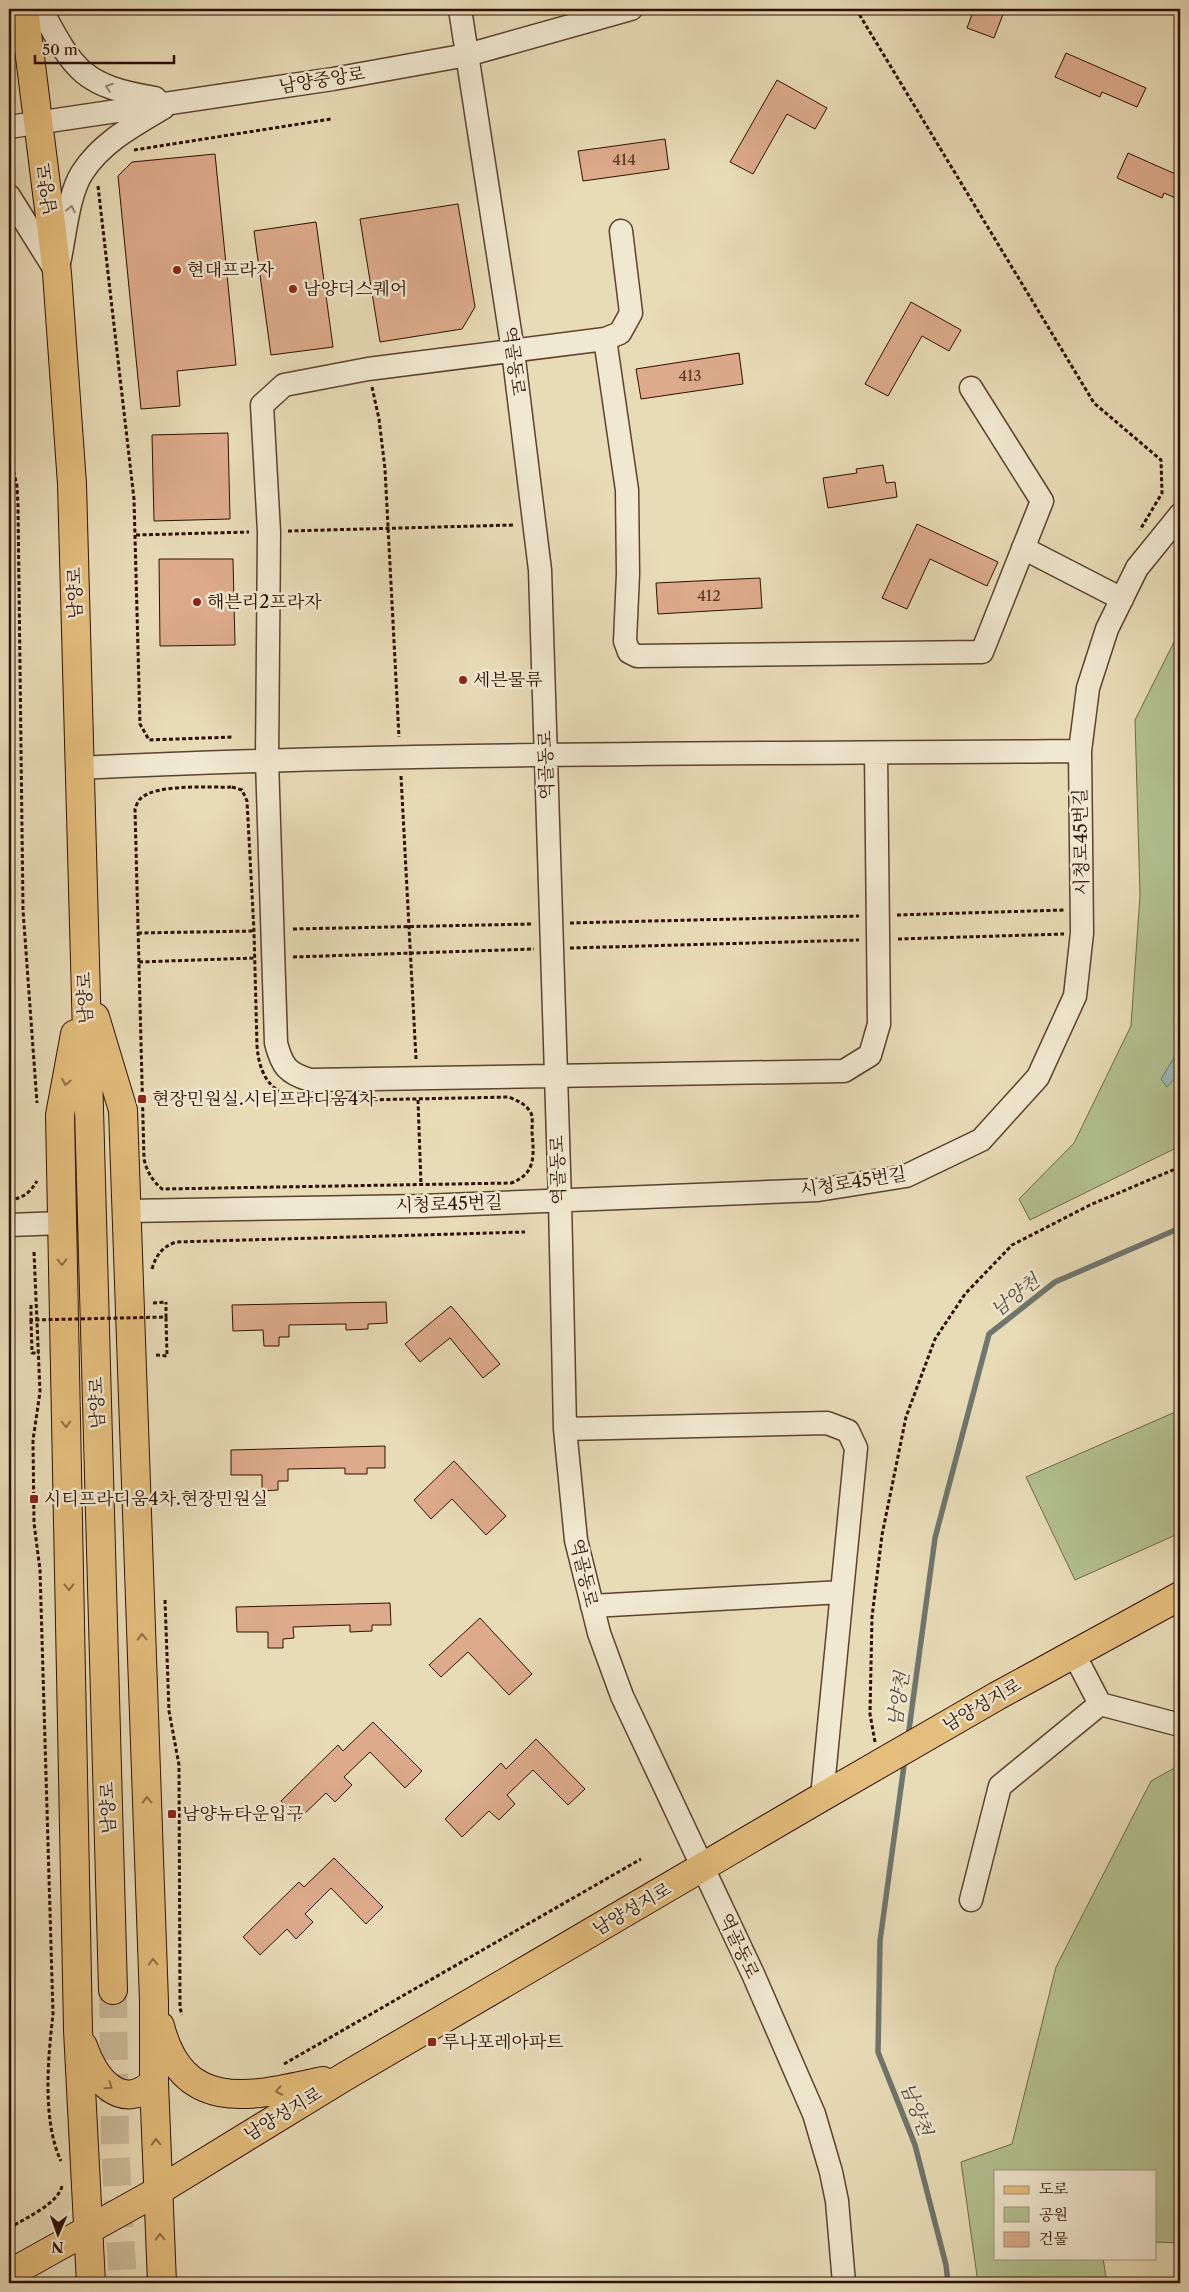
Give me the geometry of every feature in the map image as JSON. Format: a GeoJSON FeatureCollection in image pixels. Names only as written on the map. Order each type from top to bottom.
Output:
{"type":"FeatureCollection","features":[{"type":"Feature","properties":{"kind":"main road","name":"남양로"},"geometry":{"type":"LineString","coordinates":[[24,9],[57,273],[72,484],[78,768],[113,1990]]}},
{"type":"Feature","properties":{"kind":"main road"},"geometry":{"type":"LineString","coordinates":[[85,983],[123,1110],[162,2283]]}},
{"type":"Feature","properties":{"kind":"main road"},"geometry":{"type":"LineString","coordinates":[[85,983],[60,1115],[78,2030],[91,2283]]}},
{"type":"Feature","properties":{"kind":"main road","name":"남양성지로"},"geometry":{"type":"LineString","coordinates":[[9,2274],[158,2191],[344,2077],[704,1868],[822,1797],[997,1696],[1180,1596]]}},
{"type":"Feature","properties":{"kind":"main road"},"geometry":{"type":"LineString","coordinates":[[154,2002],[164,2040],[172,2059],[199,2084],[215,2092],[238,2096],[262,2094],[344,2077]]}},
{"type":"Feature","properties":{"kind":"main road"},"geometry":{"type":"LineString","coordinates":[[78,2030],[87,2061],[106,2085],[122,2094],[133,2096],[144,2092],[154,2082]]}},
{"type":"Feature","properties":{"kind":"street"},"geometry":{"type":"LineString","coordinates":[[42,9],[76,67],[88,78],[129,94],[173,102]]}},
{"type":"Feature","properties":{"kind":"street","name":"역골동로"},"geometry":{"type":"LineString","coordinates":[[460,9],[513,351],[540,570],[554,1075],[560,1201],[564,1429],[576,1540],[592,1606],[622,1696],[685,1833],[704,1868],[814,2114],[835,2191],[841,2235],[844,2283]]}},
{"type":"Feature","properties":{"kind":"street","name":"남양중앙로"},"geometry":{"type":"LineString","coordinates":[[9,127],[333,79],[467,55],[631,9]]}},
{"type":"Feature","properties":{"kind":"street"},"geometry":{"type":"LineString","coordinates":[[57,273],[74,194],[81,174],[104,147],[136,124],[173,102]]}},
{"type":"Feature","properties":{"kind":"street"},"geometry":{"type":"LineString","coordinates":[[9,196],[57,273]]}},
{"type":"Feature","properties":{"kind":"street"},"geometry":{"type":"LineString","coordinates":[[621,231],[631,314],[620,332],[604,339],[368,370],[284,385],[262,405],[269,532],[267,760],[276,1043],[280,1058],[292,1074],[310,1080],[844,1071],[870,1055],[879,1024],[876,753]]}},
{"type":"Feature","properties":{"kind":"street"},"geometry":{"type":"LineString","coordinates":[[604,339],[627,490],[628,574],[625,641],[630,652],[638,656],[982,652],[1042,500],[971,388]]}},
{"type":"Feature","properties":{"kind":"street","name":"시청로45번길"},"geometry":{"type":"LineString","coordinates":[[127,1211],[422,1206],[818,1190],[906,1176],[981,1140],[1038,1077],[1075,996],[1082,933],[1080,751],[1088,688],[1107,629],[1137,568],[1180,515]]}},
{"type":"Feature","properties":{"kind":"street"},"geometry":{"type":"LineString","coordinates":[[1023,548],[1122,599]]}},
{"type":"Feature","properties":{"kind":"street"},"geometry":{"type":"LineString","coordinates":[[78,768],[267,760],[1080,751]]}},
{"type":"Feature","properties":{"kind":"street"},"geometry":{"type":"LineString","coordinates":[[9,1225],[62,1223]]}},
{"type":"Feature","properties":{"kind":"street"},"geometry":{"type":"LineString","coordinates":[[564,1429],[828,1423],[848,1431],[856,1448],[822,1797]]}},
{"type":"Feature","properties":{"kind":"street"},"geometry":{"type":"LineString","coordinates":[[592,1606],[842,1592]]}},
{"type":"Feature","properties":{"kind":"street"},"geometry":{"type":"LineString","coordinates":[[1074,1654],[1100,1704],[1180,1725]]}},
{"type":"Feature","properties":{"kind":"street"},"geometry":{"type":"LineString","coordinates":[[971,1900],[1000,1786],[1100,1704]]}},
{"type":"Feature","properties":{"kind":"path"},"geometry":{"type":"LineString","coordinates":[[856,9],[1094,404],[1161,460],[1162,493],[1138,533]]}},
{"type":"Feature","properties":{"kind":"path"},"geometry":{"type":"LineString","coordinates":[[127,152],[331,119]]}},
{"type":"Feature","properties":{"kind":"path"},"geometry":{"type":"LineString","coordinates":[[98,182],[134,499],[140,724],[149,740],[232,737]]}},
{"type":"Feature","properties":{"kind":"path"},"geometry":{"type":"LineString","coordinates":[[9,452],[17,486],[18,506],[23,910],[38,1105]]}},
{"type":"Feature","properties":{"kind":"path"},"geometry":{"type":"LineString","coordinates":[[135,535],[535,524]]}},
{"type":"Feature","properties":{"kind":"path"},"geometry":{"type":"LineString","coordinates":[[138,933],[1082,910]]}},
{"type":"Feature","properties":{"kind":"path"},"geometry":{"type":"LineString","coordinates":[[139,962],[1082,933]]}},
{"type":"Feature","properties":{"kind":"path"},"geometry":{"type":"LineString","coordinates":[[870,1714],[872,1617],[882,1536],[906,1417],[935,1339],[965,1294],[1012,1245],[1090,1205],[1180,1167]]}},
{"type":"Feature","properties":{"kind":"path"},"geometry":{"type":"LineString","coordinates":[[9,1200],[22,1198],[32,1190],[39,1174]]}},
{"type":"Feature","properties":{"kind":"path"},"geometry":{"type":"LineString","coordinates":[[152,1277],[152,1269],[156,1257],[165,1246],[176,1242],[525,1232]]}},
{"type":"Feature","properties":{"kind":"path"},"geometry":{"type":"LineString","coordinates":[[34,1252],[40,1392],[32,1440],[34,1522],[40,1570],[53,2014],[48,2066],[53,2144],[62,2163]]}},
{"type":"Feature","properties":{"kind":"path"},"geometry":{"type":"LineString","coordinates":[[153,1294],[154,1320]]}},
{"type":"Feature","properties":{"kind":"path"},"geometry":{"type":"LineString","coordinates":[[154,1303],[166,1302],[167,1356],[156,1355]]}},
{"type":"Feature","properties":{"kind":"path"},"geometry":{"type":"LineString","coordinates":[[36,1304],[31,1304],[30,1320],[32,1353],[38,1353]]}},
{"type":"Feature","properties":{"kind":"path"},"geometry":{"type":"LineString","coordinates":[[30,1320],[166,1317]]}},
{"type":"Feature","properties":{"kind":"path"},"geometry":{"type":"LineString","coordinates":[[155,1346],[156,1365]]}},
{"type":"Feature","properties":{"kind":"path"},"geometry":{"type":"LineString","coordinates":[[165,1592],[169,1711],[179,1765],[180,2008],[183,2023]]}},
{"type":"Feature","properties":{"kind":"path"},"geometry":{"type":"LineString","coordinates":[[280,2066],[641,1859]]}},
{"type":"Feature","properties":{"kind":"path"},"geometry":{"type":"LineString","coordinates":[[9,2228],[51,2203],[61,2193],[64,2177]]}},
{"type":"Feature","properties":{"kind":"green space"},"geometry":{"type":"Polygon","coordinates":[[[1180,630],[1180,1146],[1030,1220],[1019,1199],[1074,1143],[1131,1026],[1140,895],[1135,720],[1180,630]]]}},
{"type":"Feature","properties":{"kind":"green space"},"geometry":{"type":"Polygon","coordinates":[[[1180,1410],[1180,1533],[1075,1580],[1026,1477],[1180,1410]]]}},
{"type":"Feature","properties":{"kind":"green space"},"geometry":{"type":"Polygon","coordinates":[[[1180,1765],[1180,2243],[1156,2242],[1156,2170],[994,2170],[994,2260],[1103,2260],[1107,2283],[978,2283],[961,2162],[1012,2144],[1056,1967],[1151,1781],[1180,1765]]]}},
{"type":"Feature","properties":{"kind":"green space"},"geometry":{"type":"Polygon","coordinates":[[[9,1768],[14,2152],[9,2155],[9,1768]]]}},
{"type":"Feature","properties":{"kind":"water"},"geometry":{"type":"Polygon","coordinates":[[[1180,1048],[1180,1073],[1167,1087],[1161,1079],[1180,1048]]]}},
{"type":"Feature","properties":{"kind":"building"},"geometry":{"type":"Polygon","coordinates":[[[974,9],[1005,9],[994,38],[967,28],[974,9]]]}},
{"type":"Feature","properties":{"kind":"building"},"geometry":{"type":"Polygon","coordinates":[[[1066,53],[1146,88],[1137,107],[1102,92],[1100,97],[1055,77],[1066,53]]]}},
{"type":"Feature","properties":{"kind":"building"},"geometry":{"type":"Polygon","coordinates":[[[777,80],[827,108],[815,129],[787,114],[753,174],[730,162],[777,80]]]}},
{"type":"Feature","properties":{"kind":"building"},"geometry":{"type":"Polygon","coordinates":[[[665,139],[669,169],[583,181],[578,151],[665,139]]]}},
{"type":"Feature","properties":{"kind":"building"},"geometry":{"type":"Polygon","coordinates":[[[1128,153],[1180,176],[1180,200],[1164,193],[1162,198],[1117,178],[1128,153]]]}},
{"type":"Feature","properties":{"kind":"building","name":"현대프라자"},"geometry":{"type":"Polygon","coordinates":[[[215,154],[236,365],[177,371],[180,406],[141,409],[118,176],[132,162],[215,154]]]}},
{"type":"Feature","properties":{"kind":"building"},"geometry":{"type":"Polygon","coordinates":[[[458,204],[475,307],[462,329],[380,342],[360,219],[458,204]]]}},
{"type":"Feature","properties":{"kind":"building","name":"남양더스퀘어"},"geometry":{"type":"Polygon","coordinates":[[[316,222],[333,347],[271,355],[254,231],[316,222]]]}},
{"type":"Feature","properties":{"kind":"building"},"geometry":{"type":"Polygon","coordinates":[[[911,302],[961,330],[949,351],[922,336],[888,396],[865,384],[911,302]]]}},
{"type":"Feature","properties":{"kind":"building"},"geometry":{"type":"Polygon","coordinates":[[[739,353],[743,384],[641,399],[636,369],[739,353]]]}},
{"type":"Feature","properties":{"kind":"building"},"geometry":{"type":"Polygon","coordinates":[[[228,433],[230,519],[154,521],[152,435],[228,433]]]}},
{"type":"Feature","properties":{"kind":"building"},"geometry":{"type":"Polygon","coordinates":[[[883,465],[886,483],[895,482],[897,497],[828,508],[823,478],[857,473],[856,469],[883,465]]]}},
{"type":"Feature","properties":{"kind":"building"},"geometry":{"type":"Polygon","coordinates":[[[917,524],[998,562],[987,586],[930,559],[907,609],[882,598],[917,524]]]}},
{"type":"Feature","properties":{"kind":"building","name":"해븐리2프라자"},"geometry":{"type":"Polygon","coordinates":[[[159,559],[233,559],[235,645],[160,646],[159,559]]]}},
{"type":"Feature","properties":{"kind":"building"},"geometry":{"type":"Polygon","coordinates":[[[760,578],[762,608],[658,614],[656,583],[760,578]]]}},
{"type":"Feature","properties":{"kind":"building"},"geometry":{"type":"Polygon","coordinates":[[[386,1302],[387,1323],[368,1324],[368,1329],[346,1330],[346,1324],[289,1325],[289,1337],[279,1337],[279,1346],[264,1346],[263,1330],[233,1331],[232,1305],[386,1302]]]}},
{"type":"Feature","properties":{"kind":"building"},"geometry":{"type":"Polygon","coordinates":[[[451,1306],[500,1364],[483,1378],[450,1338],[420,1362],[405,1344],[451,1306]]]}},
{"type":"Feature","properties":{"kind":"building"},"geometry":{"type":"Polygon","coordinates":[[[385,1446],[385,1468],[367,1468],[367,1474],[345,1474],[345,1468],[288,1469],[288,1481],[278,1481],[278,1490],[262,1491],[262,1475],[231,1475],[231,1450],[385,1446]]]}},
{"type":"Feature","properties":{"kind":"building"},"geometry":{"type":"Polygon","coordinates":[[[454,1461],[506,1516],[486,1535],[452,1499],[431,1519],[414,1500],[454,1461]]]}},
{"type":"Feature","properties":{"kind":"building"},"geometry":{"type":"Polygon","coordinates":[[[390,1603],[391,1625],[372,1625],[372,1631],[350,1632],[350,1625],[293,1627],[294,1638],[283,1639],[283,1648],[268,1648],[268,1632],[237,1632],[236,1607],[390,1603]]]}},
{"type":"Feature","properties":{"kind":"building"},"geometry":{"type":"Polygon","coordinates":[[[480,1618],[532,1674],[509,1695],[468,1652],[441,1677],[429,1665],[480,1618]]]}},
{"type":"Feature","properties":{"kind":"building"},"geometry":{"type":"Polygon","coordinates":[[[373,1722],[422,1771],[405,1788],[370,1752],[344,1777],[352,1785],[335,1802],[326,1793],[299,1819],[281,1801],[338,1745],[343,1751],[373,1722]]]}},
{"type":"Feature","properties":{"kind":"building"},"geometry":{"type":"Polygon","coordinates":[[[536,1739],[585,1789],[568,1805],[533,1770],[507,1795],[515,1804],[499,1820],[489,1811],[462,1837],[445,1819],[501,1763],[506,1769],[536,1739]]]}},
{"type":"Feature","properties":{"kind":"building"},"geometry":{"type":"Polygon","coordinates":[[[334,1858],[383,1907],[366,1924],[331,1888],[305,1914],[313,1922],[296,1939],[287,1929],[260,1955],[243,1937],[299,1882],[304,1887],[334,1858]]]}},
{"type":"Feature","properties":{"kind":"waterway","name":"남양천"},"geometry":{"type":"LineString","coordinates":[[908,1737],[935,1538],[989,1334],[1055,1282],[1180,1228]]}},
{"type":"Feature","properties":{"kind":"waterway","name":"남양천"},"geometry":{"type":"LineString","coordinates":[[905,1758],[880,1941],[878,2052],[915,2145],[946,2265],[948,2283]]}},
{"type":"Feature","properties":{"kind":"tunnel"},"geometry":{"type":"LineString","coordinates":[[113,1990],[115,2147],[123,2283]]}},
{"type":"Feature","properties":{"kind":"place","name":"현대프라자"},"geometry":{"type":"Point","coordinates":[177,270]}},
{"type":"Feature","properties":{"kind":"place","name":"남양더스퀘어"},"geometry":{"type":"Point","coordinates":[293,289]}},
{"type":"Feature","properties":{"kind":"place","name":"해븐리2프라자"},"geometry":{"type":"Point","coordinates":[197,602]}},
{"type":"Feature","properties":{"kind":"place","name":"세븐물류"},"geometry":{"type":"Point","coordinates":[463,680]}},
{"type":"Feature","properties":{"kind":"place","name":"현장민원실.시티프라디움4차"},"geometry":{"type":"Point","coordinates":[142,1099]}},
{"type":"Feature","properties":{"kind":"place","name":"시티프라디움4차.현장민원실"},"geometry":{"type":"Point","coordinates":[34,1499]}},
{"type":"Feature","properties":{"kind":"place","name":"남양뉴타운입구"},"geometry":{"type":"Point","coordinates":[172,1814]}},
{"type":"Feature","properties":{"kind":"place","name":"루나포레아파트"},"geometry":{"type":"Point","coordinates":[432,2042]}}]}
